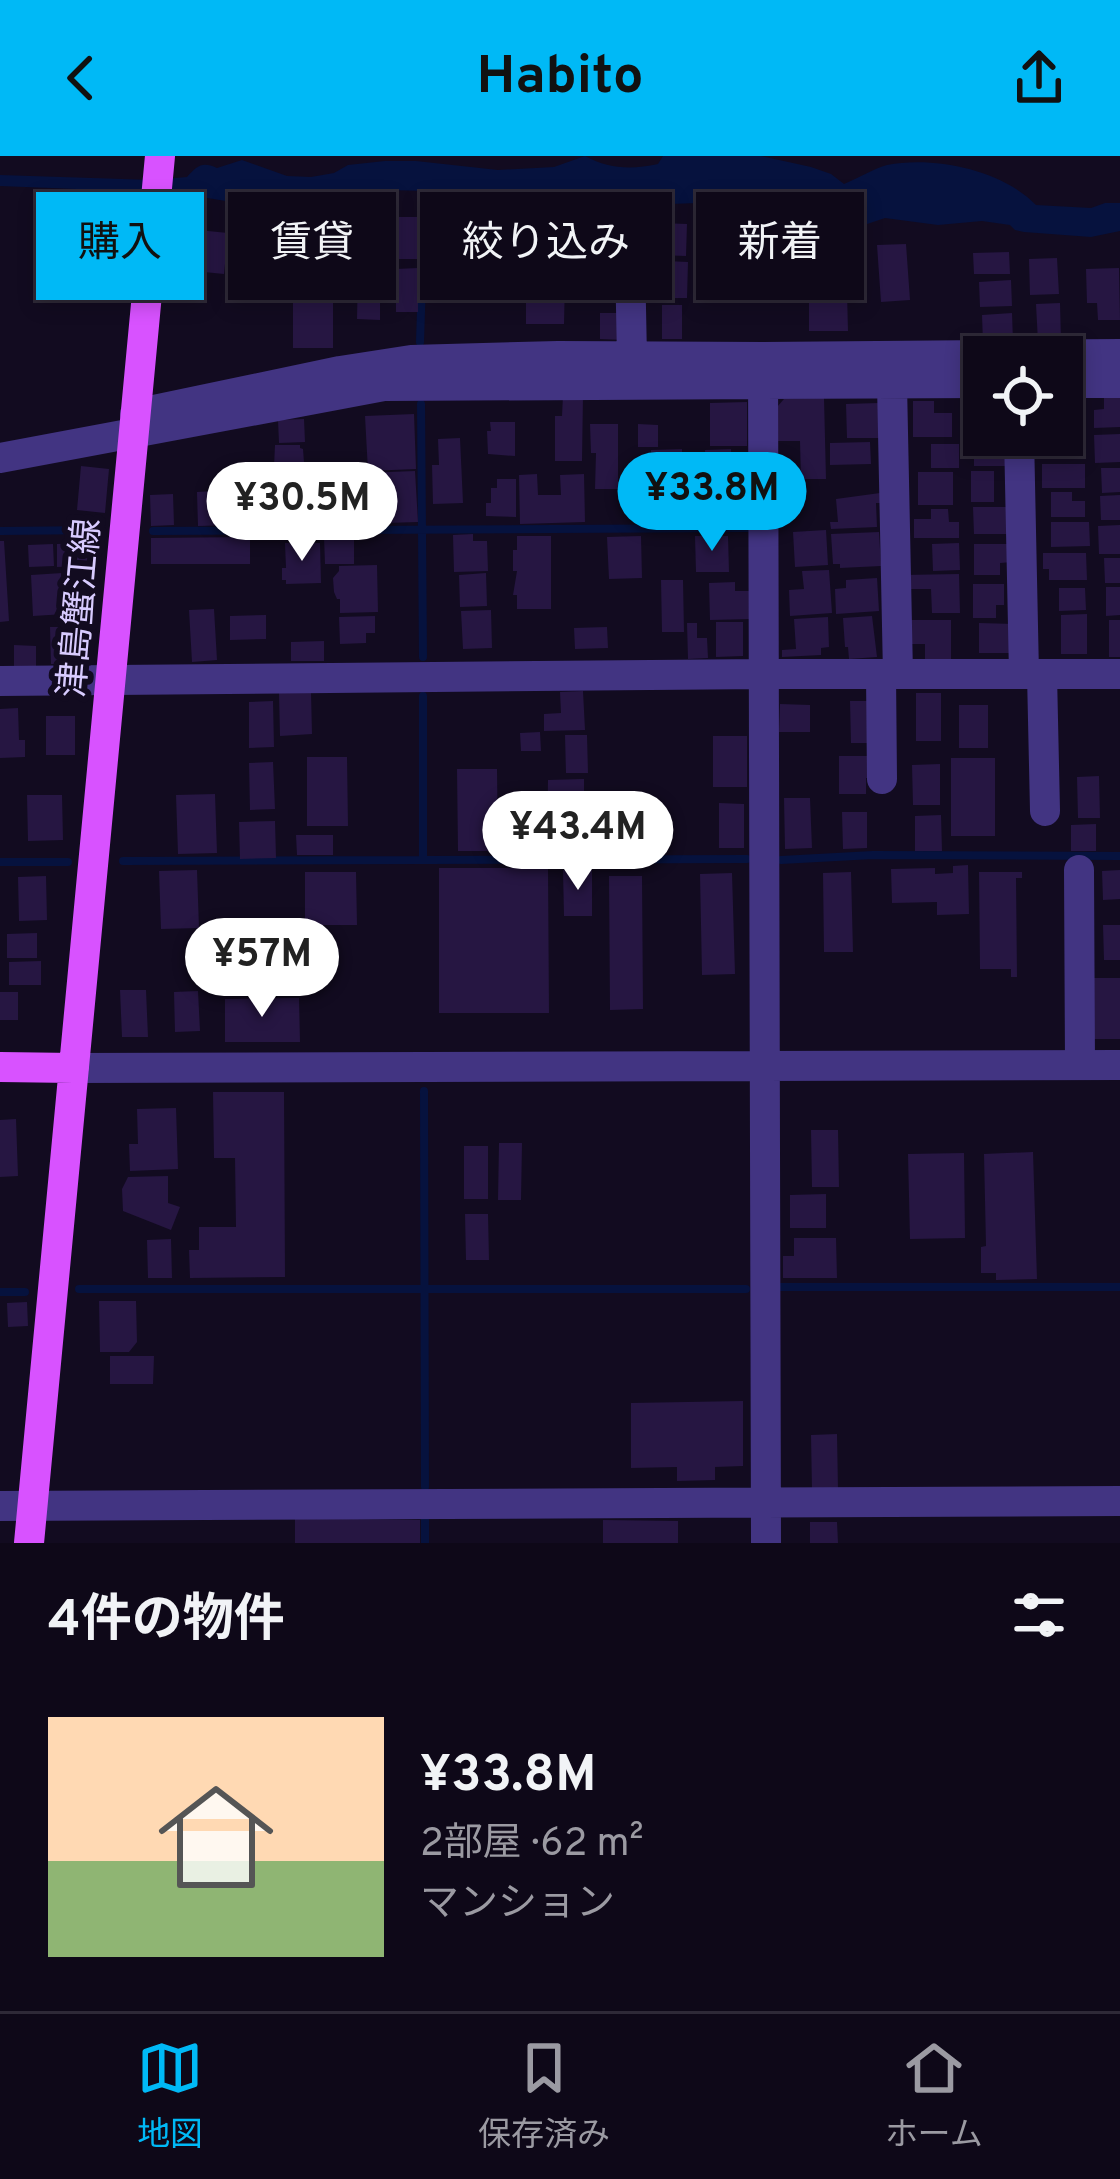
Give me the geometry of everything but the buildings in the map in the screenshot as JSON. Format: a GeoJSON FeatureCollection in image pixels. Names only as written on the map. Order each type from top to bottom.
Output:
{"type":"FeatureCollection","features":[{"type":"Feature","properties":{"kind":"main road","name":"津島蟹江線"},"geometry":{"type":"LineString","coordinates":[[29,1543],[160,162]]}},
{"type":"Feature","properties":{"kind":"main road"},"geometry":{"type":"LineString","coordinates":[[0,1067],[74,1068]]}},
{"type":"Feature","properties":{"kind":"street"},"geometry":{"type":"LineString","coordinates":[[631,300],[632,358]]}},
{"type":"Feature","properties":{"kind":"street"},"geometry":{"type":"LineString","coordinates":[[134,424],[384,386],[1120,354]]}},
{"type":"Feature","properties":{"kind":"street"},"geometry":{"type":"LineString","coordinates":[[0,458],[340,371],[411,360],[632,358],[892,383],[963,383]]}},
{"type":"Feature","properties":{"kind":"street"},"geometry":{"type":"LineString","coordinates":[[762,370],[766,1543]]}},
{"type":"Feature","properties":{"kind":"street"},"geometry":{"type":"LineString","coordinates":[[882,779],[889,674],[892,383]]}},
{"type":"Feature","properties":{"kind":"street"},"geometry":{"type":"LineString","coordinates":[[1083,383],[1120,383]]}},
{"type":"Feature","properties":{"kind":"street"},"geometry":{"type":"LineString","coordinates":[[1020,456],[1045,811]]}},
{"type":"Feature","properties":{"kind":"street"},"geometry":{"type":"LineString","coordinates":[[0,680],[1120,674]]}},
{"type":"Feature","properties":{"kind":"street"},"geometry":{"type":"LineString","coordinates":[[1079,870],[1080,1065]]}},
{"type":"Feature","properties":{"kind":"street"},"geometry":{"type":"LineString","coordinates":[[74,1068],[1120,1065]]}},
{"type":"Feature","properties":{"kind":"street"},"geometry":{"type":"LineString","coordinates":[[0,1506],[1120,1502]]}},
{"type":"Feature","properties":{"kind":"shaded area"},"geometry":{"type":"Polygon","coordinates":[[[585,156],[629,168],[658,164],[663,156],[761,156],[811,167],[844,184],[887,165],[946,164],[1005,183],[1036,205],[1091,208],[1120,203],[1120,231],[1091,237],[1024,232],[982,221],[938,225],[885,218],[864,225],[864,192],[696,192],[696,203],[672,204],[672,192],[228,192],[228,201],[204,197],[204,192],[0,186],[0,175],[187,177],[200,166],[217,168],[242,160],[287,176],[311,177],[348,165],[385,161],[498,170],[554,167],[585,156]]]}},
{"type":"Feature","properties":{"kind":"waterway"},"geometry":{"type":"LineString","coordinates":[[420,342],[421,300]]}},
{"type":"Feature","properties":{"kind":"waterway"},"geometry":{"type":"LineString","coordinates":[[421,404],[423,657]]}},
{"type":"Feature","properties":{"kind":"waterway"},"geometry":{"type":"LineString","coordinates":[[153,531],[748,528]]}},
{"type":"Feature","properties":{"kind":"waterway"},"geometry":{"type":"LineString","coordinates":[[0,531],[101,530]]}},
{"type":"Feature","properties":{"kind":"waterway"},"geometry":{"type":"LineString","coordinates":[[423,696],[423,860]]}},
{"type":"Feature","properties":{"kind":"waterway"},"geometry":{"type":"LineString","coordinates":[[781,860],[873,855],[1120,856]]}},
{"type":"Feature","properties":{"kind":"waterway"},"geometry":{"type":"LineString","coordinates":[[123,861],[747,859]]}},
{"type":"Feature","properties":{"kind":"waterway"},"geometry":{"type":"LineString","coordinates":[[0,862],[68,862]]}},
{"type":"Feature","properties":{"kind":"waterway"},"geometry":{"type":"LineString","coordinates":[[424,1091],[425,1487]]}},
{"type":"Feature","properties":{"kind":"waterway"},"geometry":{"type":"LineString","coordinates":[[778,1287],[1120,1287]]}},
{"type":"Feature","properties":{"kind":"waterway"},"geometry":{"type":"LineString","coordinates":[[79,1289],[746,1289]]}},
{"type":"Feature","properties":{"kind":"waterway"},"geometry":{"type":"LineString","coordinates":[[0,1292],[25,1292]]}},
{"type":"Feature","properties":{"kind":"waterway"},"geometry":{"type":"LineString","coordinates":[[425,1518],[425,1543]]}}]}
